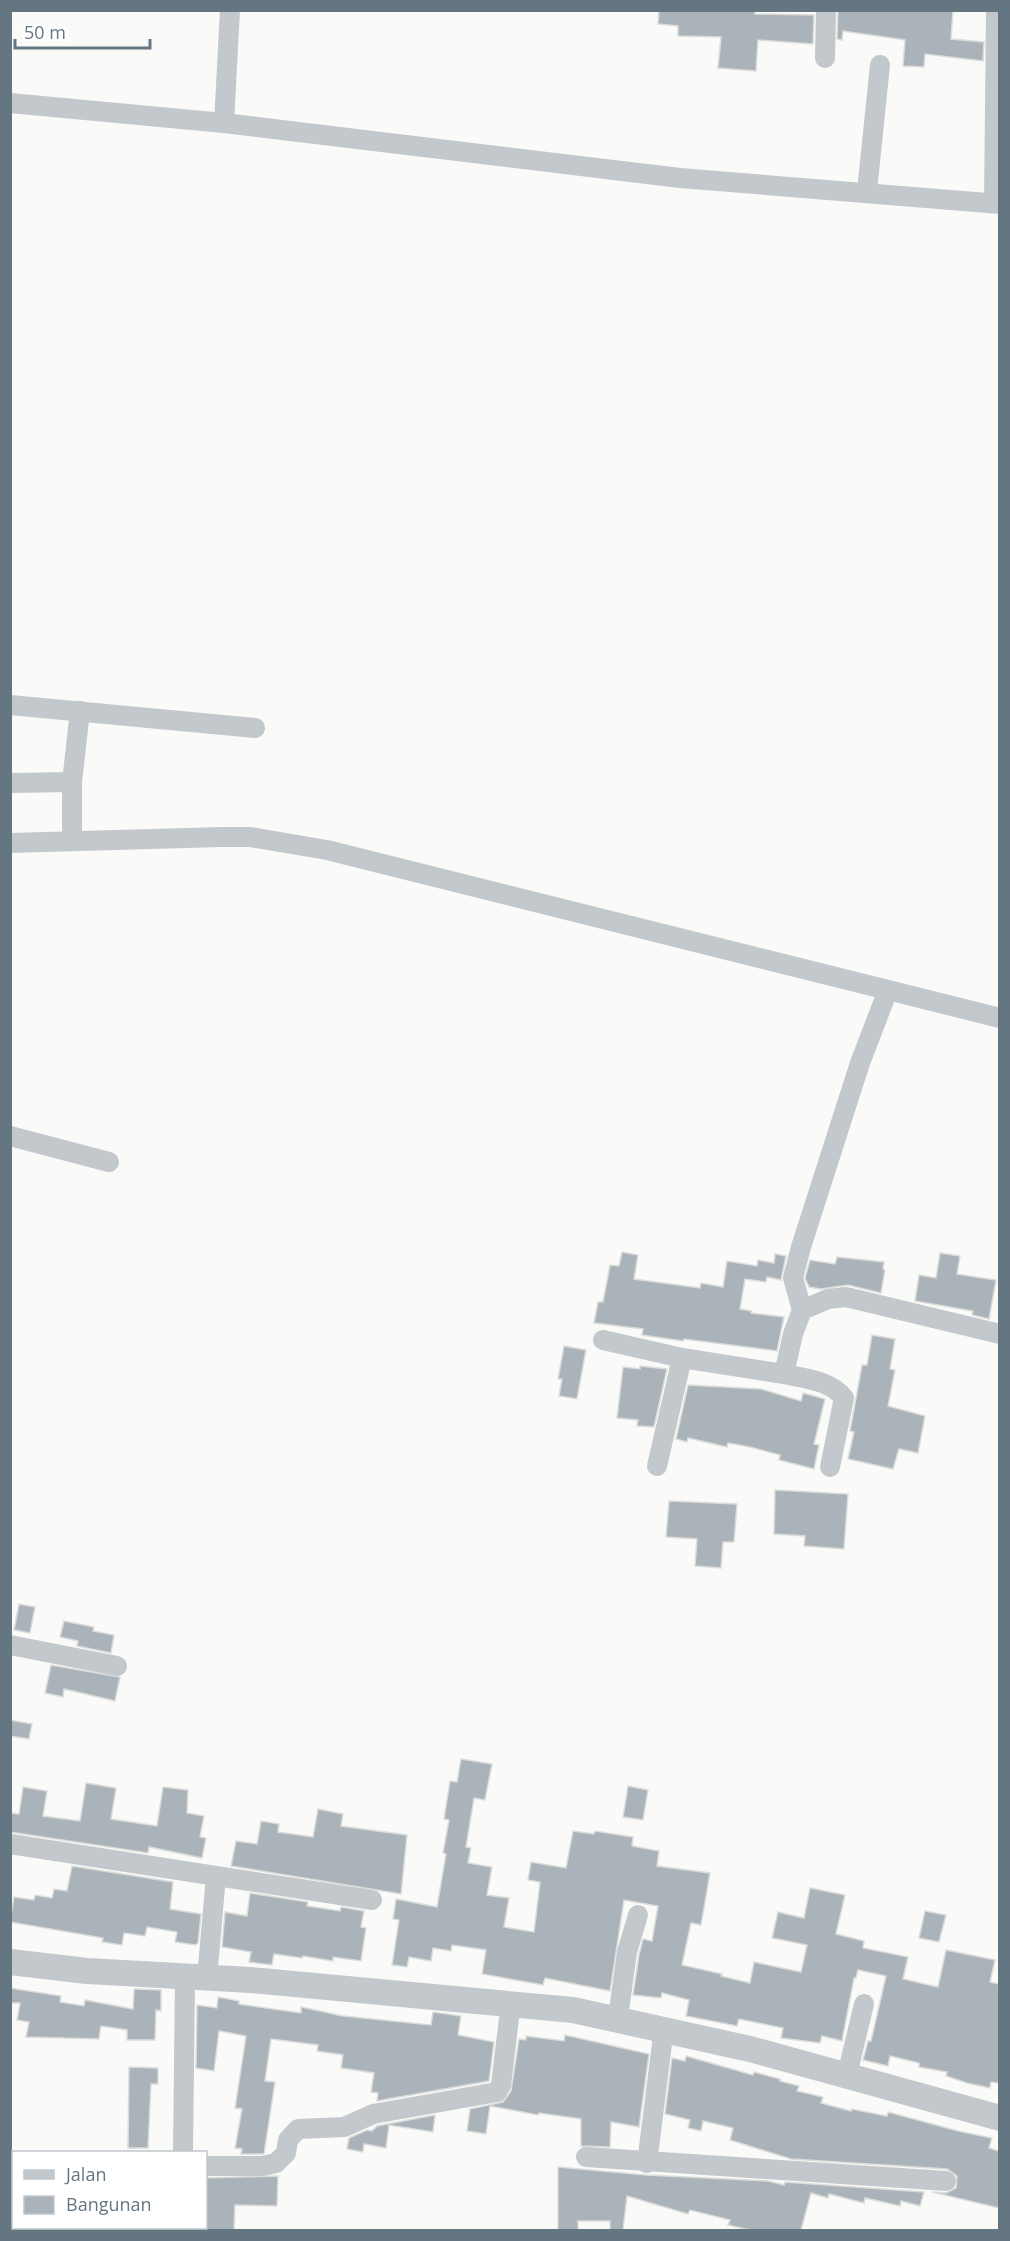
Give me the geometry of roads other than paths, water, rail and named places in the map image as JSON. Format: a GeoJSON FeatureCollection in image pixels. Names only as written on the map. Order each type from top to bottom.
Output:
{"type":"FeatureCollection","features":[{"type":"Feature","properties":{"kind":"street"},"geometry":{"type":"LineString","coordinates":[[224,123],[230,10]]}},
{"type":"Feature","properties":{"kind":"street"},"geometry":{"type":"LineString","coordinates":[[825,58],[826,10]]}},
{"type":"Feature","properties":{"kind":"street"},"geometry":{"type":"LineString","coordinates":[[10,103],[224,123],[680,178],[997,203],[996,10]]}},
{"type":"Feature","properties":{"kind":"street"},"geometry":{"type":"LineString","coordinates":[[867,191],[880,65]]}},
{"type":"Feature","properties":{"kind":"street"},"geometry":{"type":"LineString","coordinates":[[10,705],[255,728]]}},
{"type":"Feature","properties":{"kind":"street"},"geometry":{"type":"LineString","coordinates":[[72,839],[72,782],[80,711]]}},
{"type":"Feature","properties":{"kind":"street"},"geometry":{"type":"LineString","coordinates":[[10,783],[72,782]]}},
{"type":"Feature","properties":{"kind":"street"},"geometry":{"type":"LineString","coordinates":[[10,843],[72,839],[250,837],[292,843],[472,885],[999,1018]]}},
{"type":"Feature","properties":{"kind":"street"},"geometry":{"type":"LineString","coordinates":[[784,1374],[793,1334],[802,1310],[794,1278],[801,1247],[860,1063],[888,990]]}},
{"type":"Feature","properties":{"kind":"street"},"geometry":{"type":"LineString","coordinates":[[10,1136],[109,1162]]}},
{"type":"Feature","properties":{"kind":"street"},"geometry":{"type":"LineString","coordinates":[[802,1310],[828,1299],[846,1297],[999,1334]]}},
{"type":"Feature","properties":{"kind":"street"},"geometry":{"type":"LineString","coordinates":[[603,1340],[682,1358],[784,1374],[821,1383],[835,1389],[844,1398],[844,1407],[830,1467]]}},
{"type":"Feature","properties":{"kind":"street"},"geometry":{"type":"LineString","coordinates":[[657,1466],[682,1358]]}},
{"type":"Feature","properties":{"kind":"street"},"geometry":{"type":"LineString","coordinates":[[10,1645],[117,1666]]}},
{"type":"Feature","properties":{"kind":"street"},"geometry":{"type":"LineString","coordinates":[[10,1844],[372,1900]]}},
{"type":"Feature","properties":{"kind":"street"},"geometry":{"type":"LineString","coordinates":[[183,2151],[182,2043],[216,1876]]}},
{"type":"Feature","properties":{"kind":"street"},"geometry":{"type":"LineString","coordinates":[[618,2018],[627,1952],[638,1915]]}},
{"type":"Feature","properties":{"kind":"street"},"geometry":{"type":"LineString","coordinates":[[10,1962],[87,1971],[511,2002],[618,2018],[847,2075],[999,2118]]}},
{"type":"Feature","properties":{"kind":"street"},"geometry":{"type":"LineString","coordinates":[[207,2166],[271,2164],[286,2153],[288,2140],[298,2129],[344,2127],[373,2114],[497,2092],[501,2085],[511,2002]]}},
{"type":"Feature","properties":{"kind":"street"},"geometry":{"type":"LineString","coordinates":[[847,2075],[864,2004]]}},
{"type":"Feature","properties":{"kind":"street"},"geometry":{"type":"LineString","coordinates":[[647,2163],[664,2028]]}},
{"type":"Feature","properties":{"kind":"street"},"geometry":{"type":"LineString","coordinates":[[586,2157],[647,2163],[946,2181]]}}]}
